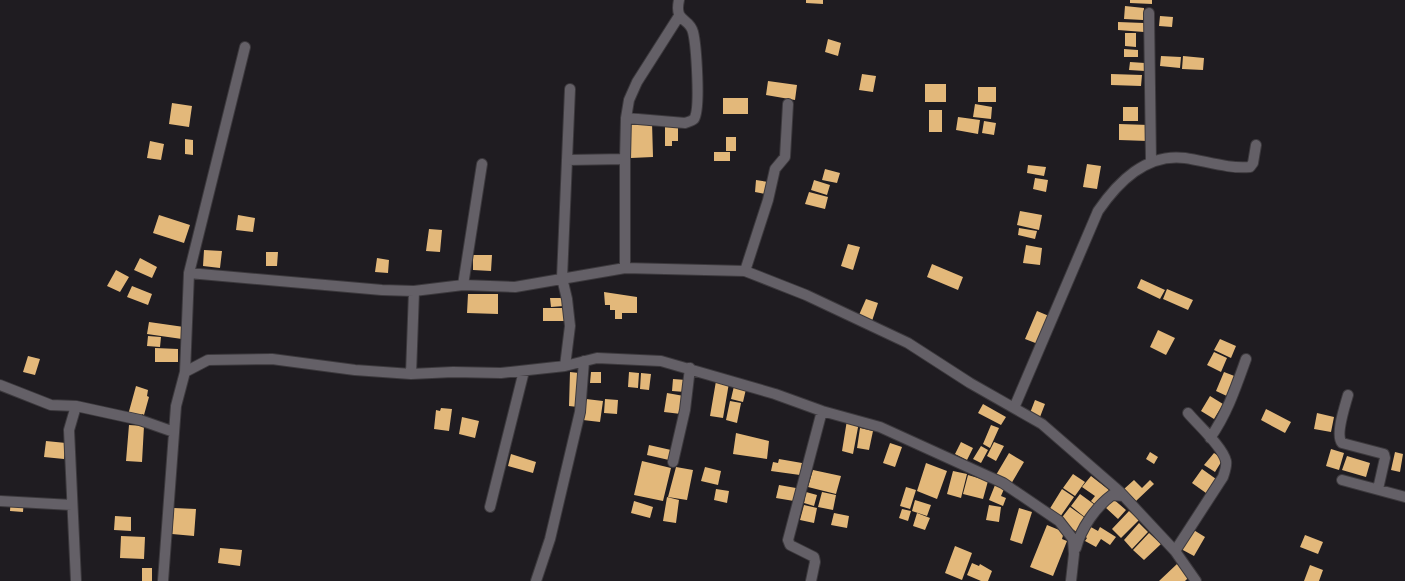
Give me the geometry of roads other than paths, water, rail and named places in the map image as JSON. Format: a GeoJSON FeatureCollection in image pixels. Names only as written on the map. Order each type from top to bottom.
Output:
{"type":"FeatureCollection","features":[{"type":"Feature","properties":{"kind":"street"},"geometry":{"type":"LineString","coordinates":[[625,268],[625,159],[626,118],[629,100],[637,82],[679,16],[678,8],[680,0]]}},
{"type":"Feature","properties":{"kind":"street"},"geometry":{"type":"LineString","coordinates":[[1149,13],[1151,162]]}},
{"type":"Feature","properties":{"kind":"street"},"geometry":{"type":"LineString","coordinates":[[626,118],[685,122],[694,119],[697,106],[696,65],[693,34],[692,28],[679,16]]}},
{"type":"Feature","properties":{"kind":"street"},"geometry":{"type":"LineString","coordinates":[[163,581],[176,406],[185,372],[189,273],[245,47]]}},
{"type":"Feature","properties":{"kind":"street"},"geometry":{"type":"LineString","coordinates":[[565,366],[570,326],[567,299],[562,278],[570,90]]}},
{"type":"Feature","properties":{"kind":"street"},"geometry":{"type":"LineString","coordinates":[[745,271],[768,200],[775,169],[785,157],[788,104]]}},
{"type":"Feature","properties":{"kind":"street"},"geometry":{"type":"LineString","coordinates":[[1014,408],[1098,211],[1113,190],[1131,174],[1151,162],[1166,158],[1184,158],[1250,168],[1253,163],[1256,145]]}},
{"type":"Feature","properties":{"kind":"street"},"geometry":{"type":"LineString","coordinates":[[567,160],[625,159]]}},
{"type":"Feature","properties":{"kind":"street"},"geometry":{"type":"LineString","coordinates":[[463,285],[482,164]]}},
{"type":"Feature","properties":{"kind":"street"},"geometry":{"type":"LineString","coordinates":[[189,273],[382,290],[414,291],[463,285],[516,287],[625,268],[718,269],[745,271],[806,295],[908,343],[970,383],[1042,424],[1123,496],[1175,551],[1196,581]]}},
{"type":"Feature","properties":{"kind":"street"},"geometry":{"type":"LineString","coordinates":[[411,374],[414,291]]}},
{"type":"Feature","properties":{"kind":"street"},"geometry":{"type":"LineString","coordinates":[[185,372],[208,360],[272,359],[355,370],[411,374],[453,372],[502,373],[565,366],[597,358],[661,361],[690,368],[775,394],[822,411],[880,427],[1002,483],[1059,522],[1073,538],[1074,554],[1071,581]]}},
{"type":"Feature","properties":{"kind":"street"},"geometry":{"type":"LineString","coordinates":[[1210,438],[1220,424],[1246,359]]}},
{"type":"Feature","properties":{"kind":"street"},"geometry":{"type":"LineString","coordinates":[[536,581],[550,539],[580,412],[584,361]]}},
{"type":"Feature","properties":{"kind":"street"},"geometry":{"type":"LineString","coordinates":[[673,462],[685,410],[690,368]]}},
{"type":"Feature","properties":{"kind":"street"},"geometry":{"type":"LineString","coordinates":[[490,507],[524,371]]}},
{"type":"Feature","properties":{"kind":"street"},"geometry":{"type":"LineString","coordinates":[[0,386],[51,405],[76,406],[140,420],[174,432]]}},
{"type":"Feature","properties":{"kind":"street"},"geometry":{"type":"LineString","coordinates":[[1348,395],[1339,432],[1340,441],[1342,443],[1384,454],[1385,458],[1378,489]]}},
{"type":"Feature","properties":{"kind":"street"},"geometry":{"type":"LineString","coordinates":[[76,406],[69,430],[76,581]]}},
{"type":"Feature","properties":{"kind":"street"},"geometry":{"type":"LineString","coordinates":[[811,581],[815,562],[814,557],[790,545],[788,540],[822,411]]}},
{"type":"Feature","properties":{"kind":"street"},"geometry":{"type":"LineString","coordinates":[[1175,551],[1223,476],[1226,467],[1226,460],[1223,455],[1188,413]]}},
{"type":"Feature","properties":{"kind":"street"},"geometry":{"type":"LineString","coordinates":[[1342,480],[1405,496]]}},
{"type":"Feature","properties":{"kind":"street"},"geometry":{"type":"LineString","coordinates":[[1074,554],[1080,534],[1105,500],[1112,495],[1123,496]]}},
{"type":"Feature","properties":{"kind":"street"},"geometry":{"type":"LineString","coordinates":[[0,501],[72,505]]}}]}
